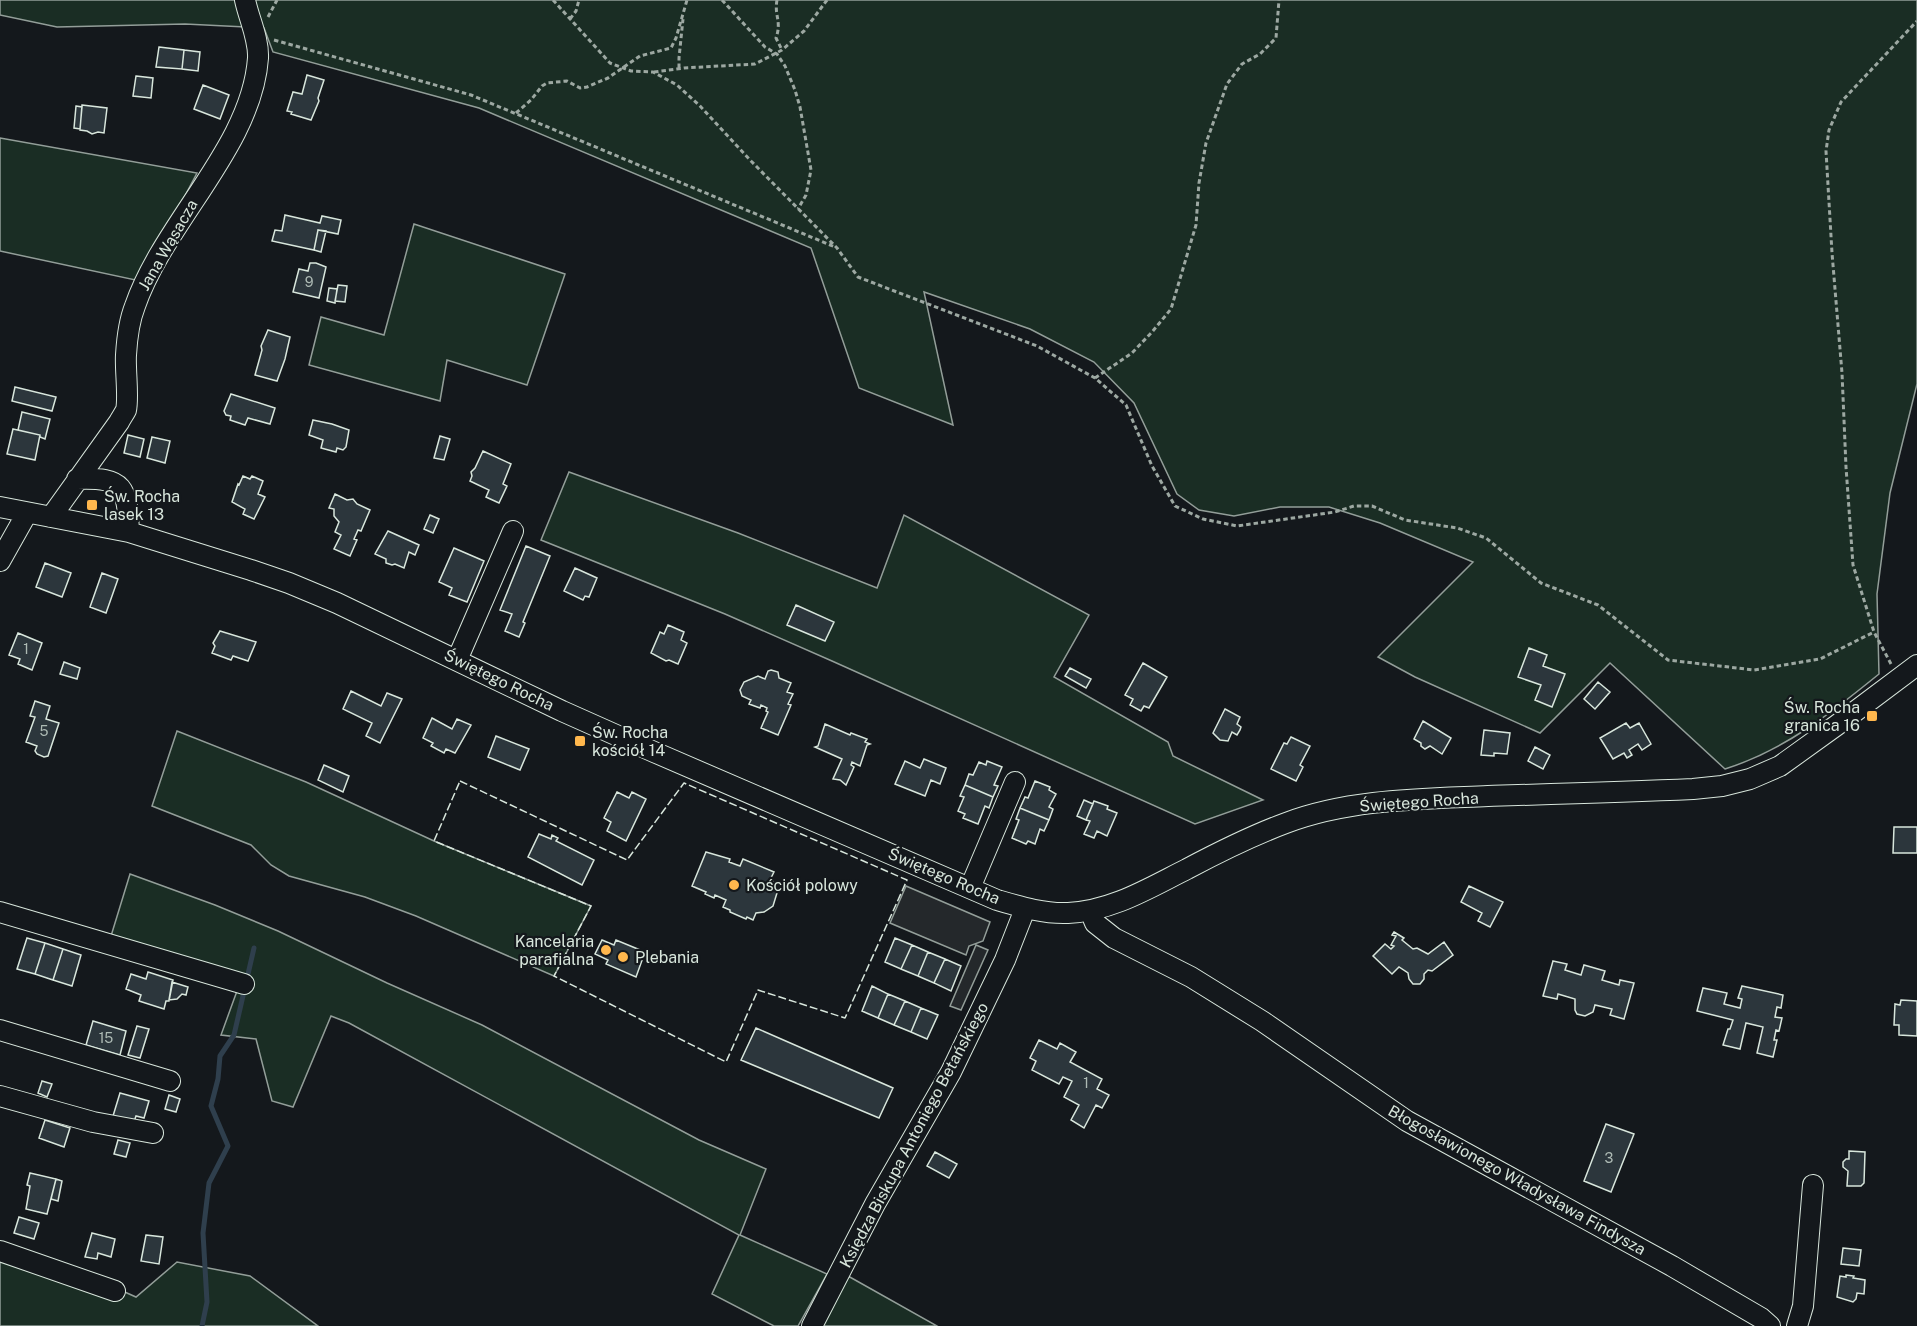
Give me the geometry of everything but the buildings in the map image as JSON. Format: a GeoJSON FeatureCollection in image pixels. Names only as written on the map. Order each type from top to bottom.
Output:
{"type":"FeatureCollection","features":[{"type":"Feature","properties":{"kind":"street","name":"Jana Wąsacza"},"geometry":{"type":"LineString","coordinates":[[51,517],[126,409],[128,332],[141,288],[167,240],[232,140],[250,98],[258,57],[245,0]]}},
{"type":"Feature","properties":{"kind":"street"},"geometry":{"type":"LineString","coordinates":[[77,479],[99,478],[116,483],[124,491],[128,504],[129,532]]}},
{"type":"Feature","properties":{"kind":"street","name":"Świętego Rocha"},"geometry":{"type":"LineString","coordinates":[[0,507],[129,532],[289,583],[337,603],[561,711],[654,752],[970,888],[1025,909],[1047,913],[1090,911],[1128,899],[1236,844],[1288,822],[1333,810],[1396,800],[1693,789],[1722,786],[1750,779],[1767,773],[1796,756],[1917,665]]}},
{"type":"Feature","properties":{"kind":"street"},"geometry":{"type":"LineString","coordinates":[[0,561],[27,513]]}},
{"type":"Feature","properties":{"kind":"street"},"geometry":{"type":"LineString","coordinates":[[457,660],[513,531]]}},
{"type":"Feature","properties":{"kind":"street"},"geometry":{"type":"LineString","coordinates":[[970,888],[1015,783]]}},
{"type":"Feature","properties":{"kind":"street","name":"Księdza Biskupa Antoniego Betańskiego"},"geometry":{"type":"LineString","coordinates":[[812,1326],[875,1204],[951,1072],[1000,970],[1025,909]]}},
{"type":"Feature","properties":{"kind":"street","name":"Błogosławionego Władysława Findysza"},"geometry":{"type":"LineString","coordinates":[[1090,911],[1095,922],[1114,938],[1191,977],[1262,1021],[1407,1121],[1672,1266],[1761,1318],[1770,1326]]}},
{"type":"Feature","properties":{"kind":"street"},"geometry":{"type":"LineString","coordinates":[[0,912],[244,984]]}},
{"type":"Feature","properties":{"kind":"street"},"geometry":{"type":"LineString","coordinates":[[923,1101],[937,1076],[996,946],[1002,936],[1008,933],[1014,934]]}},
{"type":"Feature","properties":{"kind":"street"},"geometry":{"type":"LineString","coordinates":[[0,1030],[170,1081]]}},
{"type":"Feature","properties":{"kind":"street"},"geometry":{"type":"LineString","coordinates":[[0,1096],[93,1122],[153,1133]]}},
{"type":"Feature","properties":{"kind":"street"},"geometry":{"type":"LineString","coordinates":[[1797,1326],[1803,1306],[1813,1185]]}},
{"type":"Feature","properties":{"kind":"street"},"geometry":{"type":"LineString","coordinates":[[0,1251],[115,1291]]}},
{"type":"Feature","properties":{"kind":"path"},"geometry":{"type":"LineString","coordinates":[[552,0],[610,63],[631,71],[652,72],[679,68],[755,64],[777,54],[804,31],[827,0]]}},
{"type":"Feature","properties":{"kind":"path"},"geometry":{"type":"LineString","coordinates":[[570,19],[576,11],[579,0]]}},
{"type":"Feature","properties":{"kind":"path"},"geometry":{"type":"LineString","coordinates":[[516,113],[547,83],[567,81],[580,88],[587,87],[624,68],[640,56],[671,48],[687,0]]}},
{"type":"Feature","properties":{"kind":"path"},"geometry":{"type":"LineString","coordinates":[[722,0],[765,47],[777,54],[785,66],[800,106],[812,170],[798,209]]}},
{"type":"Feature","properties":{"kind":"path"},"geometry":{"type":"LineString","coordinates":[[777,0],[776,12],[780,28],[776,38],[782,50]]}},
{"type":"Feature","properties":{"kind":"path"},"geometry":{"type":"LineString","coordinates":[[1095,378],[1132,353],[1171,309],[1196,225],[1199,183],[1206,143],[1227,84],[1242,64],[1260,54],[1276,38],[1279,0]]}},
{"type":"Feature","properties":{"kind":"path"},"geometry":{"type":"LineString","coordinates":[[679,68],[683,15]]}},
{"type":"Feature","properties":{"kind":"path"},"geometry":{"type":"LineString","coordinates":[[1899,678],[1874,632],[1853,565],[1826,151],[1829,130],[1841,102],[1917,21]]}},
{"type":"Feature","properties":{"kind":"path"},"geometry":{"type":"LineString","coordinates":[[270,39],[471,95],[837,248]]}},
{"type":"Feature","properties":{"kind":"path"},"geometry":{"type":"LineString","coordinates":[[652,72],[677,85],[700,106],[837,248],[858,276],[1037,346],[1095,378],[1126,405],[1152,466],[1175,506],[1203,519],[1237,526],[1335,512],[1354,506],[1372,506],[1405,520],[1457,528],[1486,538],[1541,583],[1598,605],[1668,660],[1754,670],[1820,659],[1874,632]]}},
{"type":"Feature","properties":{"kind":"green space"},"geometry":{"type":"Polygon","coordinates":[[[0,0],[1917,0],[1917,384],[1890,493],[1877,594],[1879,674],[1807,729],[1768,752],[1725,769],[1610,663],[1540,733],[1415,677],[1378,657],[1473,562],[1380,523],[1329,507],[1280,507],[1234,516],[1199,510],[1177,494],[1134,403],[1094,362],[1030,329],[924,292],[953,425],[859,388],[811,248],[479,108],[273,52],[264,28],[185,24],[57,27],[0,15],[0,0]]]}},
{"type":"Feature","properties":{"kind":"green space"},"geometry":{"type":"Polygon","coordinates":[[[0,138],[197,173],[140,281],[0,251],[0,138]]]}},
{"type":"Feature","properties":{"kind":"green space"},"geometry":{"type":"Polygon","coordinates":[[[414,224],[565,274],[527,385],[447,360],[440,401],[309,365],[321,317],[384,335],[414,224]]]}},
{"type":"Feature","properties":{"kind":"green space"},"geometry":{"type":"Polygon","coordinates":[[[569,472],[738,533],[877,588],[904,515],[1089,615],[1054,677],[1168,742],[1173,756],[1263,800],[1195,824],[725,614],[541,540],[569,472]]]}},
{"type":"Feature","properties":{"kind":"green space"},"geometry":{"type":"Polygon","coordinates":[[[177,731],[306,782],[434,841],[591,906],[554,976],[416,916],[365,897],[289,876],[271,865],[251,845],[152,806],[177,731]]]}},
{"type":"Feature","properties":{"kind":"green space"},"geometry":{"type":"Polygon","coordinates":[[[130,874],[278,931],[482,1025],[699,1140],[766,1169],[740,1235],[827,1274],[798,1326],[774,1326],[712,1294],[739,1235],[349,1023],[331,1016],[293,1107],[272,1101],[256,1039],[221,1035],[241,980],[111,936],[130,874]]]}},
{"type":"Feature","properties":{"kind":"green space"},"geometry":{"type":"Polygon","coordinates":[[[0,1248],[62,1264],[136,1297],[177,1262],[250,1276],[318,1326],[0,1326],[0,1248]]]}},
{"type":"Feature","properties":{"kind":"green space"},"geometry":{"type":"Polygon","coordinates":[[[848,1276],[937,1326],[819,1326],[848,1276]]]}},
{"type":"Feature","properties":{"kind":"shaded area"},"geometry":{"type":"Polygon","coordinates":[[[906,886],[990,922],[983,941],[969,946],[966,955],[890,923],[906,886]]]}},
{"type":"Feature","properties":{"kind":"shaded area"},"geometry":{"type":"Polygon","coordinates":[[[976,945],[988,950],[961,1010],[950,1006],[976,945]]]}},
{"type":"Feature","properties":{"kind":"waterway"},"geometry":{"type":"LineString","coordinates":[[202,1326],[207,1302],[203,1233],[209,1183],[228,1146],[211,1106],[218,1079],[220,1056],[234,1035],[254,948]]}},
{"type":"Feature","properties":{"kind":"fence"},"geometry":{"type":"LineString","coordinates":[[460,781],[627,860],[684,783],[907,880],[845,1018],[758,990],[726,1062],[554,976],[591,906],[434,841],[460,781]]}},
{"type":"Feature","properties":{"kind":"place","name":"Św. Rocha lasek 13"},"geometry":{"type":"Point","coordinates":[92,505]}},
{"type":"Feature","properties":{"kind":"place","name":"Św. Rocha granica 16"},"geometry":{"type":"Point","coordinates":[1872,716]}},
{"type":"Feature","properties":{"kind":"place","name":"Św. Rocha kościół 14"},"geometry":{"type":"Point","coordinates":[580,741]}},
{"type":"Feature","properties":{"kind":"place","name":"Kościół polowy"},"geometry":{"type":"Point","coordinates":[734,885]}},
{"type":"Feature","properties":{"kind":"place","name":"Kancelaria parafialna"},"geometry":{"type":"Point","coordinates":[606,950]}},
{"type":"Feature","properties":{"kind":"place","name":"Plebania"},"geometry":{"type":"Point","coordinates":[623,957]}}]}
